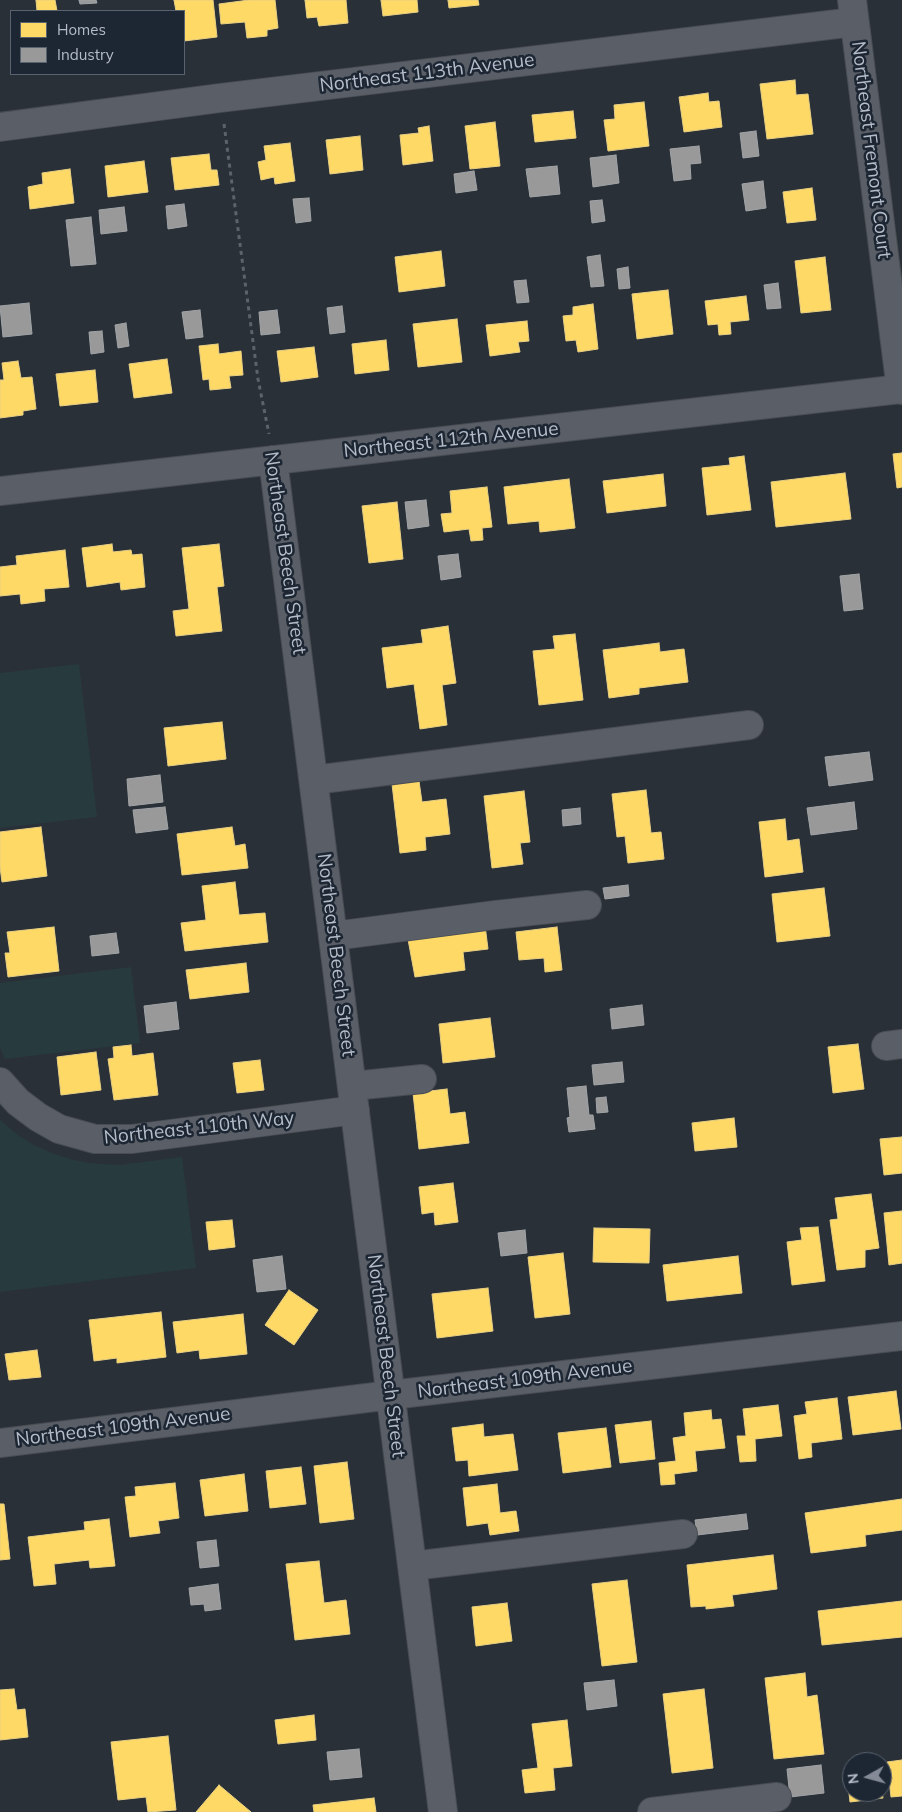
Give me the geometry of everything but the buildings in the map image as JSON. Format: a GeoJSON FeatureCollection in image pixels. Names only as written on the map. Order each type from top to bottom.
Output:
{"type":"FeatureCollection","features":[{"type":"Feature","properties":{"kind":"street","name":"Northeast 113th Avenue"},"geometry":{"type":"LineString","coordinates":[[0,127],[853,11]]}},
{"type":"Feature","properties":{"kind":"street","name":"Northeast Fremont Court"},"geometry":{"type":"LineString","coordinates":[[853,11],[902,390]]}},
{"type":"Feature","properties":{"kind":"street","name":"Northeast 112th Avenue"},"geometry":{"type":"LineString","coordinates":[[0,491],[902,390]]}},
{"type":"Feature","properties":{"kind":"street","name":"Northeast Beech Street"},"geometry":{"type":"LineString","coordinates":[[273,460],[442,1812]]}},
{"type":"Feature","properties":{"kind":"street"},"geometry":{"type":"LineString","coordinates":[[314,780],[749,725]]}},
{"type":"Feature","properties":{"kind":"street"},"geometry":{"type":"LineString","coordinates":[[334,936],[587,905]]}},
{"type":"Feature","properties":{"kind":"street","name":"Northeast 110th Way"},"geometry":{"type":"LineString","coordinates":[[0,1082],[18,1102],[48,1124],[77,1135],[101,1139],[132,1139],[354,1098],[422,1079]]}},
{"type":"Feature","properties":{"kind":"street","name":"Northeast 109th Avenue"},"geometry":{"type":"LineString","coordinates":[[0,1442],[902,1336]]}},
{"type":"Feature","properties":{"kind":"street"},"geometry":{"type":"LineString","coordinates":[[412,1566],[683,1534]]}},
{"type":"Feature","properties":{"kind":"street"},"geometry":{"type":"LineString","coordinates":[[652,1812],[777,1797]]}},
{"type":"Feature","properties":{"kind":"path","name":"Northeast Beech Street"},"geometry":{"type":"LineString","coordinates":[[220,98],[258,379],[273,460]]}},
{"type":"Feature","properties":{"kind":"green space"},"geometry":{"type":"Polygon","coordinates":[[[79,664],[97,817],[0,828],[0,673],[79,664]]]}},
{"type":"Feature","properties":{"kind":"green space"},"geometry":{"type":"Polygon","coordinates":[[[131,967],[140,1043],[5,1059],[0,1048],[0,983],[131,967]]]}},
{"type":"Feature","properties":{"kind":"green space"},"geometry":{"type":"Polygon","coordinates":[[[0,1120],[19,1136],[34,1145],[70,1159],[89,1163],[119,1165],[182,1157],[196,1268],[0,1292],[0,1120]]]}}]}
